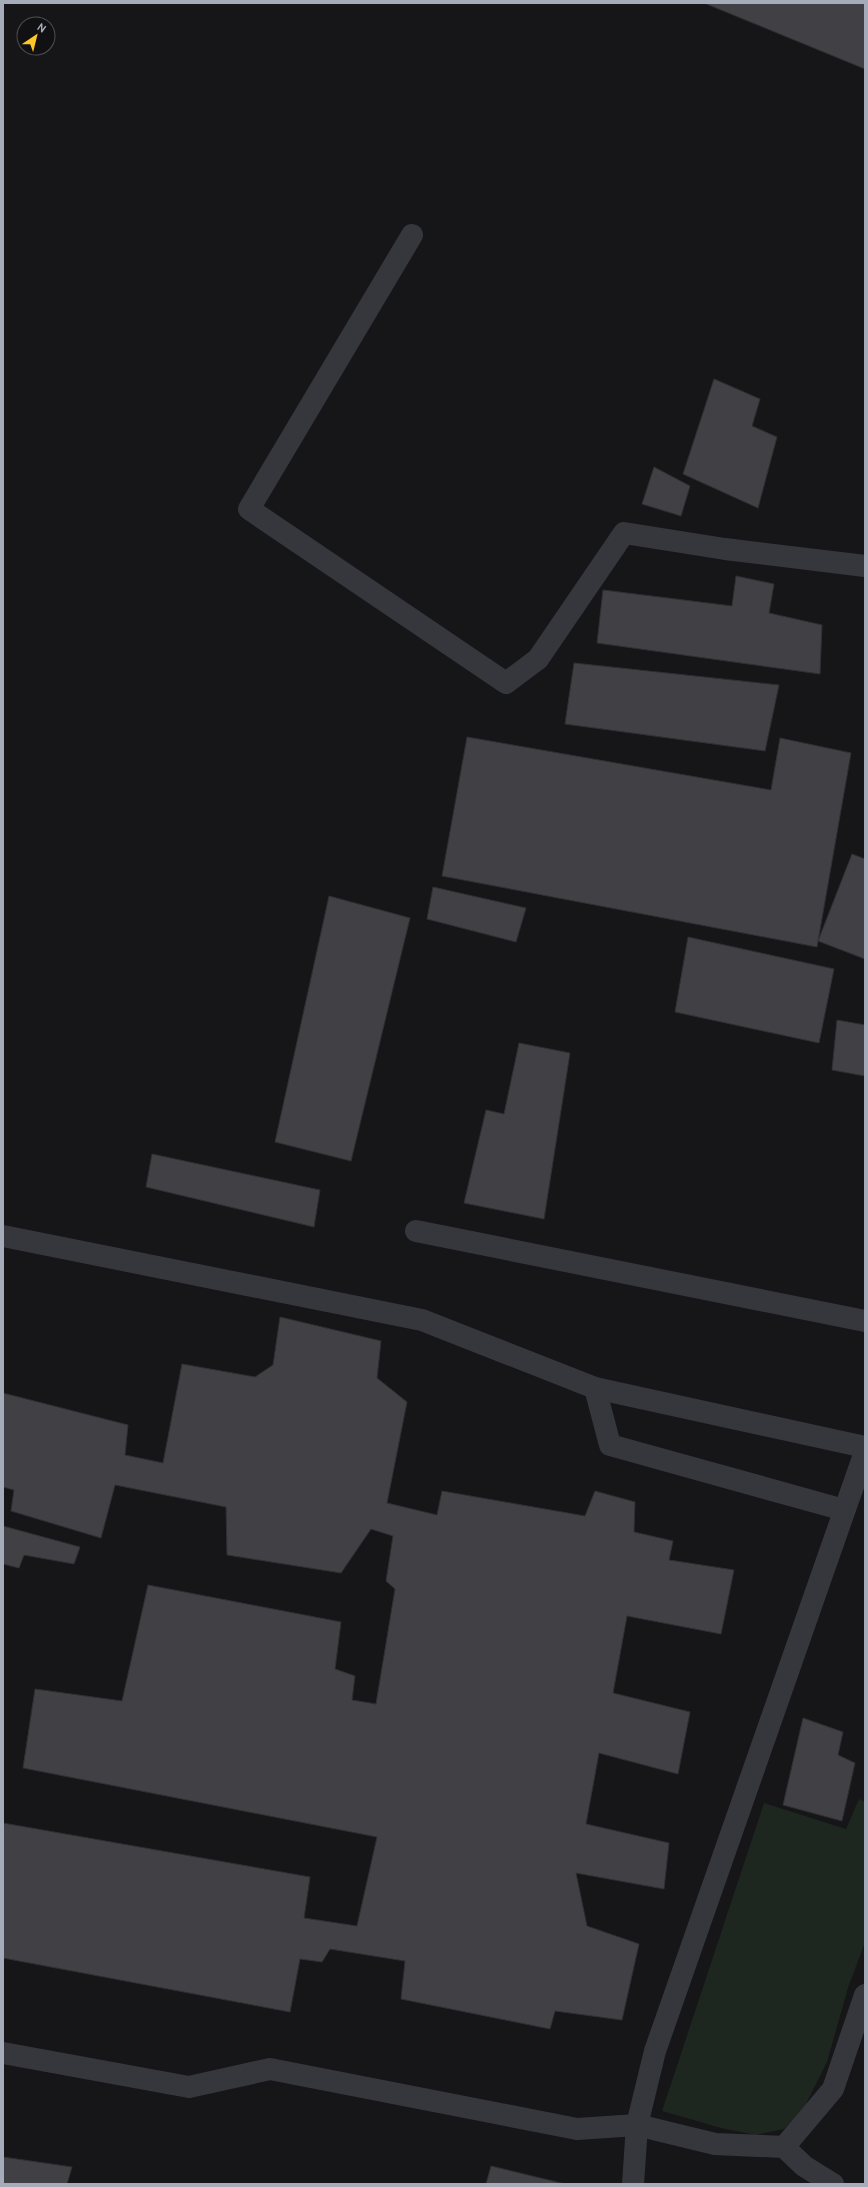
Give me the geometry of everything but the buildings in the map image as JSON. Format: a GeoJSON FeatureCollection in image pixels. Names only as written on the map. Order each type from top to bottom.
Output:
{"type":"FeatureCollection","features":[{"type":"Feature","properties":{"kind":"street"},"geometry":{"type":"LineString","coordinates":[[412,235],[249,509],[506,683],[538,659],[624,533],[725,549],[865,566]]}},
{"type":"Feature","properties":{"kind":"street"},"geometry":{"type":"LineString","coordinates":[[416,1231],[865,1321]]}},
{"type":"Feature","properties":{"kind":"street"},"geometry":{"type":"LineString","coordinates":[[3,1236],[422,1320],[595,1388],[865,1447]]}},
{"type":"Feature","properties":{"kind":"street"},"geometry":{"type":"LineString","coordinates":[[595,1388],[610,1445],[844,1510]]}},
{"type":"Feature","properties":{"kind":"street"},"geometry":{"type":"LineString","coordinates":[[633,2184],[637,2125],[655,2051],[865,1452]]}},
{"type":"Feature","properties":{"kind":"street"},"geometry":{"type":"LineString","coordinates":[[784,2147],[833,2089],[865,1995]]}},
{"type":"Feature","properties":{"kind":"street"},"geometry":{"type":"LineString","coordinates":[[3,2053],[189,2087],[270,2069],[577,2129],[637,2125],[716,2144],[784,2147],[804,2166],[833,2184]]}},
{"type":"Feature","properties":{"kind":"shaded area"},"geometry":{"type":"Polygon","coordinates":[[[859,1799],[865,1802],[865,1942],[848,1988],[827,2062],[803,2110],[784,2129],[755,2135],[721,2128],[662,2111],[764,1803],[846,1829],[859,1799]]]}}]}
